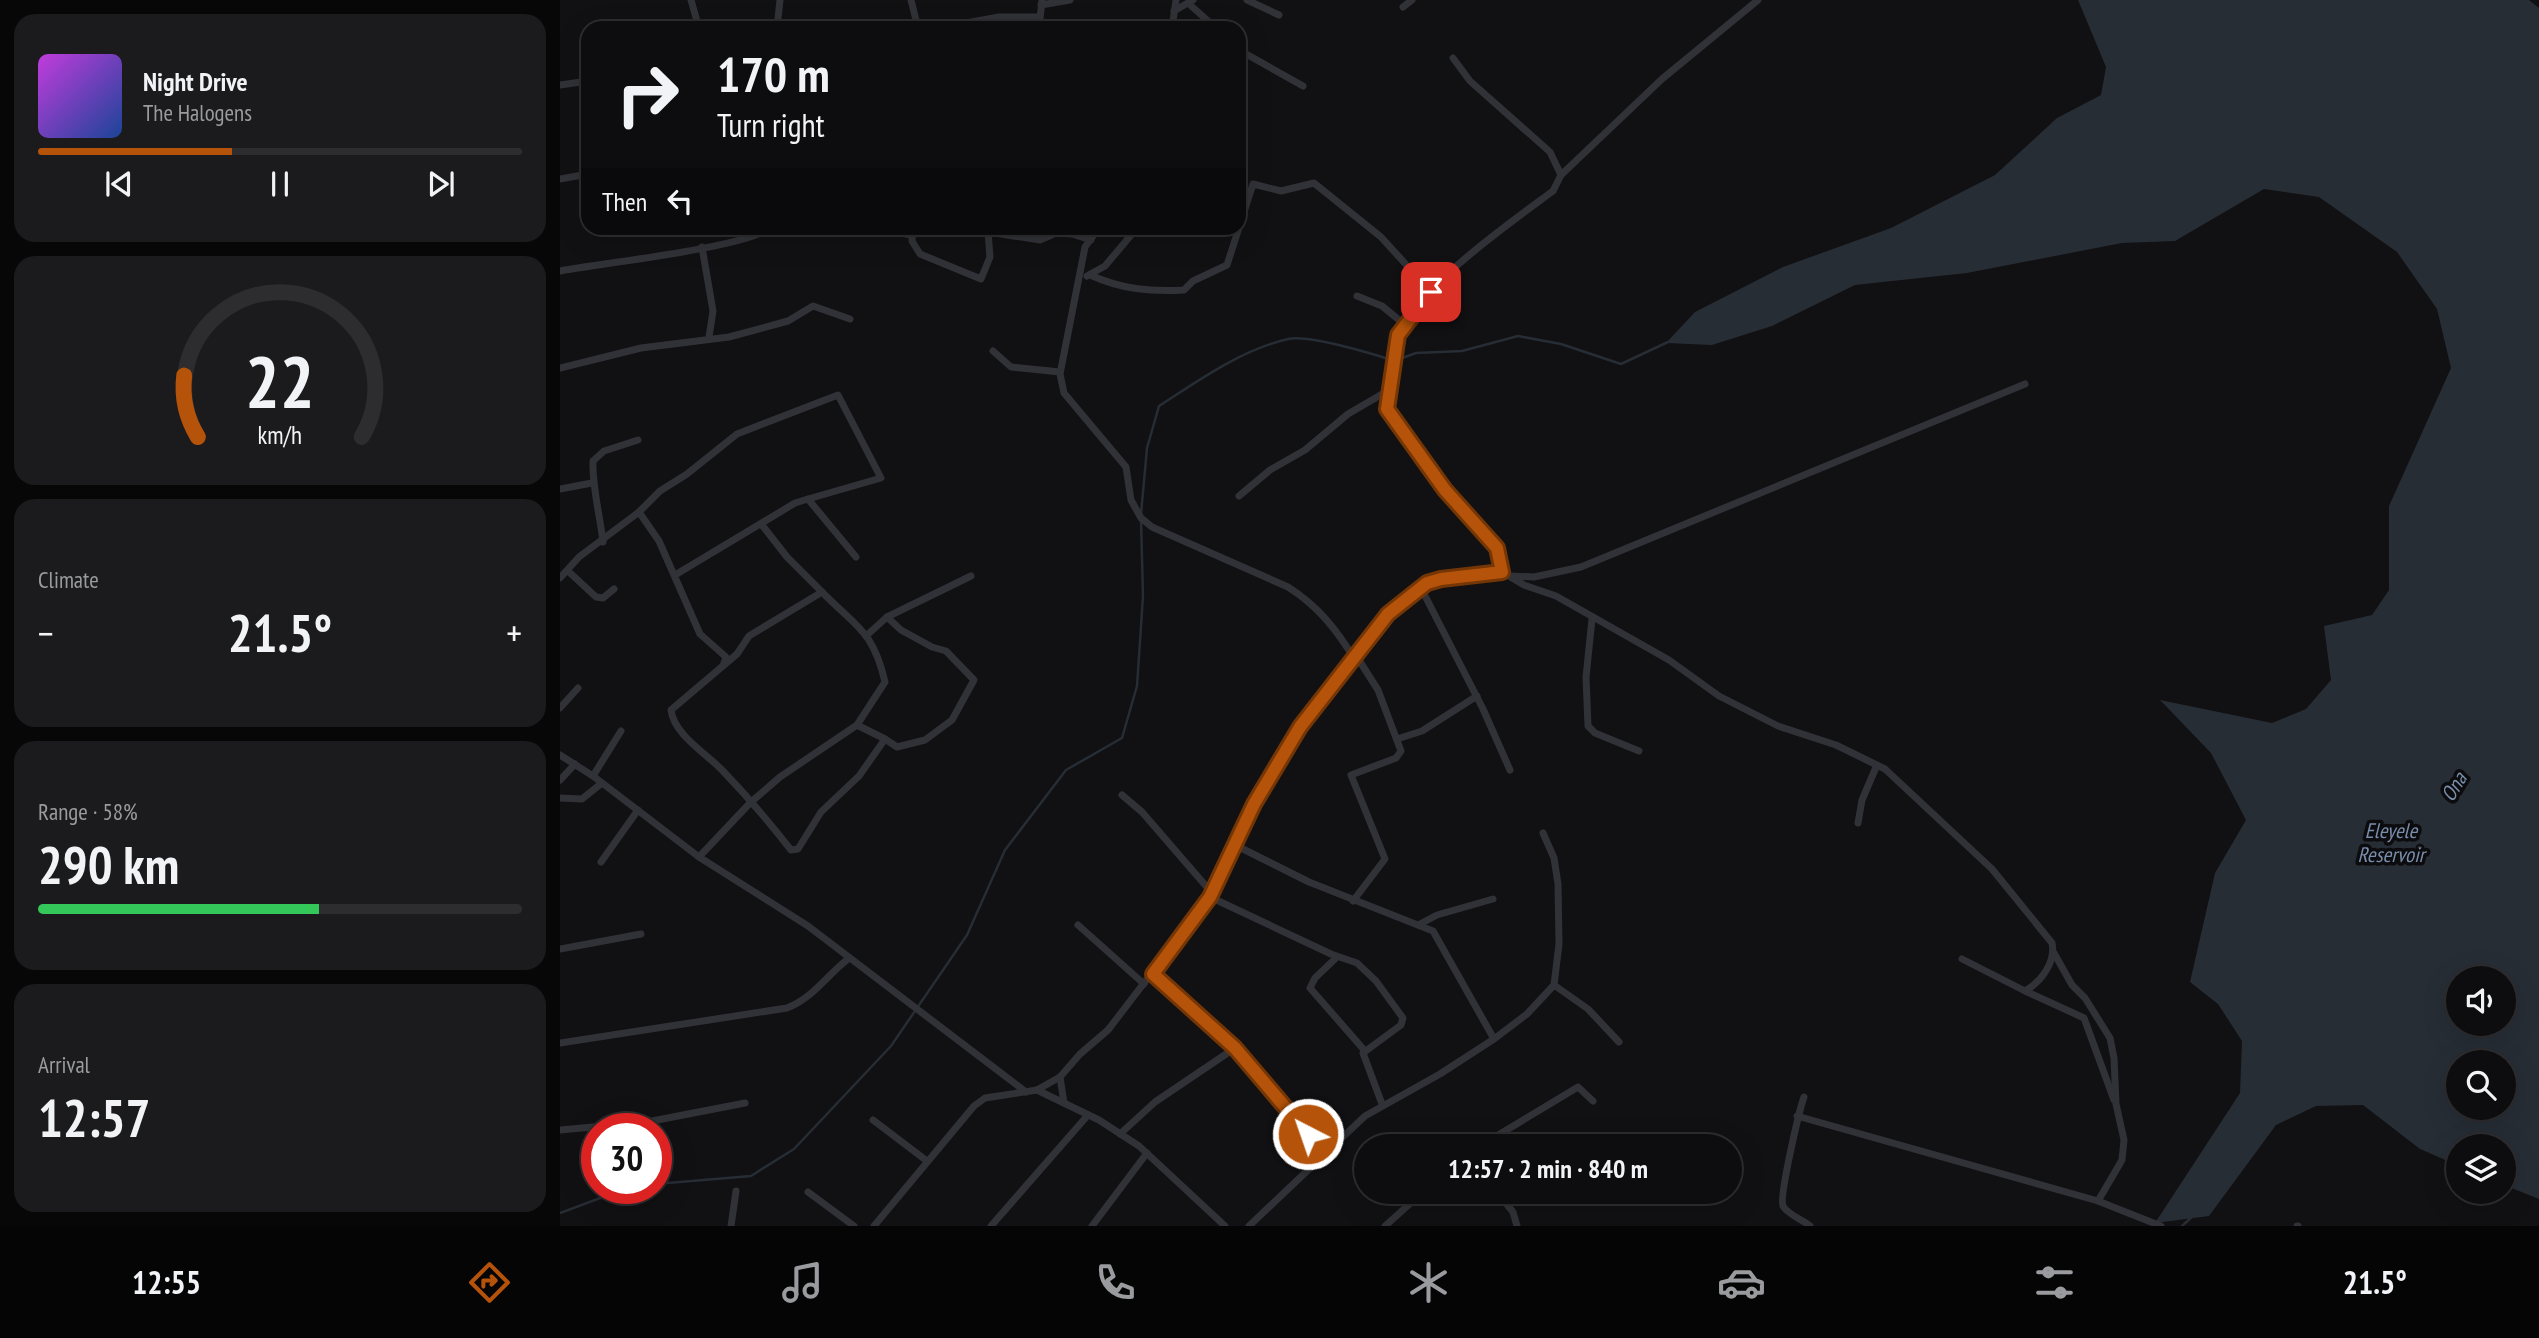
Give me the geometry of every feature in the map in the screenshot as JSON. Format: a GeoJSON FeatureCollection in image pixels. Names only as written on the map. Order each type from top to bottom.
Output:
{"type":"FeatureCollection","features":[{"type":"Feature","properties":{"kind":"street"},"geometry":{"type":"LineString","coordinates":[[691,0],[697,21]]}},
{"type":"Feature","properties":{"kind":"street"},"geometry":{"type":"LineString","coordinates":[[777,21],[780,0]]}},
{"type":"Feature","properties":{"kind":"street"},"geometry":{"type":"LineString","coordinates":[[911,0],[916,21]]}},
{"type":"Feature","properties":{"kind":"street"},"geometry":{"type":"LineString","coordinates":[[1039,21],[1041,2],[1070,0]]}},
{"type":"Feature","properties":{"kind":"street"},"geometry":{"type":"LineString","coordinates":[[1173,21],[1175,0]]}},
{"type":"Feature","properties":{"kind":"street"},"geometry":{"type":"LineString","coordinates":[[1247,0],[1279,15]]}},
{"type":"Feature","properties":{"kind":"street"},"geometry":{"type":"LineString","coordinates":[[1403,7],[1412,0]]}},
{"type":"Feature","properties":{"kind":"street"},"geometry":{"type":"LineString","coordinates":[[1561,175],[1662,79],[1758,0]]}},
{"type":"Feature","properties":{"kind":"street"},"geometry":{"type":"LineString","coordinates":[[1174,11],[1191,2],[1209,21]]}},
{"type":"Feature","properties":{"kind":"street"},"geometry":{"type":"LineString","coordinates":[[977,21],[999,17],[1039,16]]}},
{"type":"Feature","properties":{"kind":"street"},"geometry":{"type":"LineString","coordinates":[[1246,54],[1303,86]]}},
{"type":"Feature","properties":{"kind":"street"},"geometry":{"type":"LineString","coordinates":[[1453,58],[1470,81],[1550,152],[1561,175],[1561,181],[1553,191],[1492,237],[1431,292],[1404,324],[1398,335],[1389,390],[1387,409],[1393,422],[1445,490],[1497,548],[1506,574],[1556,596],[1592,619],[1669,660],[1719,696],[1778,726],[1836,744],[1877,765],[1892,775],[1992,869],[2052,943],[2054,953],[2072,985],[2085,998],[2110,1038],[2116,1104]]}},
{"type":"Feature","properties":{"kind":"street"},"geometry":{"type":"LineString","coordinates":[[560,85],[581,82]]}},
{"type":"Feature","properties":{"kind":"street"},"geometry":{"type":"LineString","coordinates":[[560,179],[581,175]]}},
{"type":"Feature","properties":{"kind":"street"},"geometry":{"type":"LineString","coordinates":[[1246,206],[1253,184],[1280,191],[1314,183],[1381,237],[1431,292]]}},
{"type":"Feature","properties":{"kind":"street"},"geometry":{"type":"LineString","coordinates":[[560,271],[702,247],[745,235]]}},
{"type":"Feature","properties":{"kind":"street"},"geometry":{"type":"LineString","coordinates":[[913,235],[919,254],[981,279],[990,257],[988,235]]}},
{"type":"Feature","properties":{"kind":"street"},"geometry":{"type":"LineString","coordinates":[[1008,235],[1040,240],[1051,235]]}},
{"type":"Feature","properties":{"kind":"street"},"geometry":{"type":"LineString","coordinates":[[1075,235],[1091,240]]}},
{"type":"Feature","properties":{"kind":"street"},"geometry":{"type":"LineString","coordinates":[[1094,235],[1085,247],[1081,279],[1060,372],[1064,393],[1126,467],[1131,500],[1141,517],[1152,527],[1288,587],[1307,599],[1325,617],[1378,690],[1397,739],[1399,755],[1351,775],[1385,859],[1353,901]]}},
{"type":"Feature","properties":{"kind":"street"},"geometry":{"type":"LineString","coordinates":[[1081,279],[1113,258],[1131,235]]}},
{"type":"Feature","properties":{"kind":"street"},"geometry":{"type":"LineString","coordinates":[[1090,275],[1119,287],[1144,291],[1184,290],[1193,281],[1227,265],[1237,235]]}},
{"type":"Feature","properties":{"kind":"street"},"geometry":{"type":"LineString","coordinates":[[702,247],[713,311],[709,337]]}},
{"type":"Feature","properties":{"kind":"street"},"geometry":{"type":"LineString","coordinates":[[1357,296],[1382,306],[1404,324]]}},
{"type":"Feature","properties":{"kind":"street"},"geometry":{"type":"LineString","coordinates":[[560,368],[641,348],[709,337],[729,337],[788,321],[813,306],[850,319]]}},
{"type":"Feature","properties":{"kind":"street"},"geometry":{"type":"LineString","coordinates":[[993,351],[1011,367],[1060,372]]}},
{"type":"Feature","properties":{"kind":"street"},"geometry":{"type":"LineString","coordinates":[[874,1226],[974,1107],[985,1098],[1037,1090],[1060,1077],[1080,1054],[1108,1030],[1211,895],[1254,804],[1300,727],[1396,606],[1421,588],[1441,579],[1506,574],[1534,577],[1581,568],[2025,384]]}},
{"type":"Feature","properties":{"kind":"street"},"geometry":{"type":"LineString","coordinates":[[1240,496],[1270,470],[1305,450],[1348,414],[1389,390]]}},
{"type":"Feature","properties":{"kind":"street"},"geometry":{"type":"LineString","coordinates":[[560,578],[579,557],[603,542],[660,491],[687,474],[737,434],[838,395],[881,478],[795,503],[676,575]]}},
{"type":"Feature","properties":{"kind":"street"},"geometry":{"type":"LineString","coordinates":[[603,542],[598,500],[592,483],[596,456],[638,440]]}},
{"type":"Feature","properties":{"kind":"street"},"geometry":{"type":"LineString","coordinates":[[560,489],[592,483]]}},
{"type":"Feature","properties":{"kind":"street"},"geometry":{"type":"LineString","coordinates":[[808,499],[856,557]]}},
{"type":"Feature","properties":{"kind":"street"},"geometry":{"type":"LineString","coordinates":[[639,512],[659,541],[700,634],[726,657],[723,666]]}},
{"type":"Feature","properties":{"kind":"street"},"geometry":{"type":"LineString","coordinates":[[699,857],[750,803],[787,772],[857,725],[885,682],[879,656],[866,636],[847,613],[787,557],[762,525]]}},
{"type":"Feature","properties":{"kind":"street"},"geometry":{"type":"LineString","coordinates":[[568,571],[596,597],[603,598],[614,589]]}},
{"type":"Feature","properties":{"kind":"street"},"geometry":{"type":"LineString","coordinates":[[866,636],[887,617],[971,576]]}},
{"type":"Feature","properties":{"kind":"street"},"geometry":{"type":"LineString","coordinates":[[1421,588],[1477,696],[1510,770]]}},
{"type":"Feature","properties":{"kind":"street"},"geometry":{"type":"LineString","coordinates":[[822,592],[749,636],[723,666],[671,710],[671,716],[791,850],[798,849],[821,813],[859,776],[885,739]]}},
{"type":"Feature","properties":{"kind":"street"},"geometry":{"type":"LineString","coordinates":[[857,725],[897,747],[925,740],[952,720],[974,680],[946,651],[901,630],[887,617]]}},
{"type":"Feature","properties":{"kind":"street"},"geometry":{"type":"LineString","coordinates":[[1592,619],[1586,677],[1588,726],[1595,733],[1639,751]]}},
{"type":"Feature","properties":{"kind":"street"},"geometry":{"type":"LineString","coordinates":[[560,708],[578,688]]}},
{"type":"Feature","properties":{"kind":"street"},"geometry":{"type":"LineString","coordinates":[[1397,739],[1422,731],[1477,696]]}},
{"type":"Feature","properties":{"kind":"street"},"geometry":{"type":"LineString","coordinates":[[593,776],[621,731]]}},
{"type":"Feature","properties":{"kind":"street"},"geometry":{"type":"LineString","coordinates":[[560,755],[593,776],[699,857],[808,926],[848,959],[1027,1092]]}},
{"type":"Feature","properties":{"kind":"street"},"geometry":{"type":"LineString","coordinates":[[560,780],[575,764]]}},
{"type":"Feature","properties":{"kind":"street"},"geometry":{"type":"LineString","coordinates":[[1858,823],[1862,800],[1877,765]]}},
{"type":"Feature","properties":{"kind":"street"},"geometry":{"type":"LineString","coordinates":[[560,798],[582,799],[602,783]]}},
{"type":"Feature","properties":{"kind":"street"},"geometry":{"type":"LineString","coordinates":[[1122,795],[1156,828],[1211,895],[1365,968],[1403,1018],[1401,1024],[1365,1051],[1363,1056],[1382,1104]]}},
{"type":"Feature","properties":{"kind":"street"},"geometry":{"type":"LineString","coordinates":[[601,862],[638,810]]}},
{"type":"Feature","properties":{"kind":"street"},"geometry":{"type":"LineString","coordinates":[[1249,1226],[1364,1116],[1440,1074],[1493,1039],[1527,1014],[1554,985],[1559,944],[1558,884],[1554,858],[1543,833]]}},
{"type":"Feature","properties":{"kind":"street"},"geometry":{"type":"LineString","coordinates":[[1235,845],[1353,901],[1420,924],[1438,936],[1493,1039]]}},
{"type":"Feature","properties":{"kind":"street"},"geometry":{"type":"LineString","coordinates":[[1420,924],[1493,899]]}},
{"type":"Feature","properties":{"kind":"street"},"geometry":{"type":"LineString","coordinates":[[1078,925],[1114,954],[1144,984]]}},
{"type":"Feature","properties":{"kind":"street"},"geometry":{"type":"LineString","coordinates":[[560,949],[641,934]]}},
{"type":"Feature","properties":{"kind":"street"},"geometry":{"type":"LineString","coordinates":[[2025,991],[2045,973],[2054,953]]}},
{"type":"Feature","properties":{"kind":"street"},"geometry":{"type":"LineString","coordinates":[[1337,957],[1315,978],[1310,988],[1365,1051]]}},
{"type":"Feature","properties":{"kind":"street"},"geometry":{"type":"LineString","coordinates":[[560,1043],[787,1008],[816,992],[826,976],[848,959]]}},
{"type":"Feature","properties":{"kind":"street"},"geometry":{"type":"LineString","coordinates":[[1962,960],[2084,1018],[2123,1129],[2122,1160],[2098,1201]]}},
{"type":"Feature","properties":{"kind":"street"},"geometry":{"type":"LineString","coordinates":[[1153,974],[1235,1048],[1326,1154]]}},
{"type":"Feature","properties":{"kind":"street"},"geometry":{"type":"LineString","coordinates":[[1554,985],[1588,1009],[1619,1042]]}},
{"type":"Feature","properties":{"kind":"street"},"geometry":{"type":"LineString","coordinates":[[1120,1134],[1155,1102],[1235,1048]]}},
{"type":"Feature","properties":{"kind":"street"},"geometry":{"type":"LineString","coordinates":[[1060,1077],[1064,1103]]}},
{"type":"Feature","properties":{"kind":"street"},"geometry":{"type":"LineString","coordinates":[[1500,1134],[1578,1087],[1593,1101]]}},
{"type":"Feature","properties":{"kind":"street"},"geometry":{"type":"LineString","coordinates":[[1037,1090],[1088,1115],[1147,1153],[1225,1226]]}},
{"type":"Feature","properties":{"kind":"street"},"geometry":{"type":"LineString","coordinates":[[1804,1097],[1797,1116],[1783,1206],[1810,1226]]}},
{"type":"Feature","properties":{"kind":"street"},"geometry":{"type":"LineString","coordinates":[[560,1130],[647,1122],[745,1103]]}},
{"type":"Feature","properties":{"kind":"street"},"geometry":{"type":"LineString","coordinates":[[991,1226],[1088,1115]]}},
{"type":"Feature","properties":{"kind":"street"},"geometry":{"type":"LineString","coordinates":[[1797,1116],[2098,1201],[2161,1226]]}},
{"type":"Feature","properties":{"kind":"street"},"geometry":{"type":"LineString","coordinates":[[873,1120],[927,1161]]}},
{"type":"Feature","properties":{"kind":"street"},"geometry":{"type":"LineString","coordinates":[[1092,1226],[1147,1153]]}},
{"type":"Feature","properties":{"kind":"street"},"geometry":{"type":"LineString","coordinates":[[730,1226],[737,1191]]}},
{"type":"Feature","properties":{"kind":"street"},"geometry":{"type":"LineString","coordinates":[[808,1192],[854,1226]]}},
{"type":"Feature","properties":{"kind":"street"},"geometry":{"type":"LineString","coordinates":[[1385,1226],[1410,1204]]}},
{"type":"Feature","properties":{"kind":"street"},"geometry":{"type":"LineString","coordinates":[[1507,1204],[1513,1212],[1517,1226]]}},
{"type":"Feature","properties":{"kind":"water","name":"Eleyele Reservoir"},"geometry":{"type":"Polygon","coordinates":[[[2078,0],[2529,0],[2539,8],[2539,1199],[2516,1190],[2516,1134],[2446,1134],[2446,1160],[2420,1149],[2363,1105],[2316,1106],[2276,1125],[2209,1216],[2155,1223],[2240,1093],[2242,1041],[2218,1004],[2190,982],[2215,873],[2246,820],[2211,753],[2160,700],[2272,723],[2306,709],[2331,680],[2324,626],[2372,615],[2389,590],[2389,506],[2451,368],[2437,309],[2397,252],[2319,197],[2264,189],[2175,241],[2122,243],[1967,273],[1855,285],[1772,326],[1712,345],[1666,343],[1695,312],[1783,267],[1891,228],[1995,175],[2057,118],[2101,95],[2106,67],[2078,0]]]}},
{"type":"Feature","properties":{"kind":"waterway"},"geometry":{"type":"LineString","coordinates":[[1141,514],[1147,448],[1159,406],[1221,367],[1271,344],[1288,339],[1310,339],[1394,361],[1416,353],[1462,351],[1518,336],[1561,344],[1621,364],[1668,342]]}},
{"type":"Feature","properties":{"kind":"waterway"},"geometry":{"type":"LineString","coordinates":[[672,1183],[751,1176],[794,1149],[891,1046],[967,935],[1005,850],[1066,770],[1122,738],[1137,686],[1143,596],[1141,520]]}},
{"type":"Feature","properties":{"kind":"waterway"},"geometry":{"type":"LineString","coordinates":[[560,1213],[584,1204]]}},
{"type":"Feature","properties":{"kind":"waterway"},"geometry":{"type":"LineString","coordinates":[[2182,1226],[2193,1216]]}},
{"type":"Feature","properties":{"kind":"route"},"geometry":{"type":"LineString","coordinates":[[1308,1134],[1235,1048],[1153,974],[1210,897],[1254,804],[1300,727],[1388,614],[1427,583],[1487,572],[1502,572],[1502,559],[1497,548],[1445,490],[1393,422],[1387,409],[1398,335],[1431,292]]}},
{"type":"Feature","properties":{"kind":"water label","name":"Ona"},"geometry":{"type":"Point","coordinates":[2454,787]}}]}
